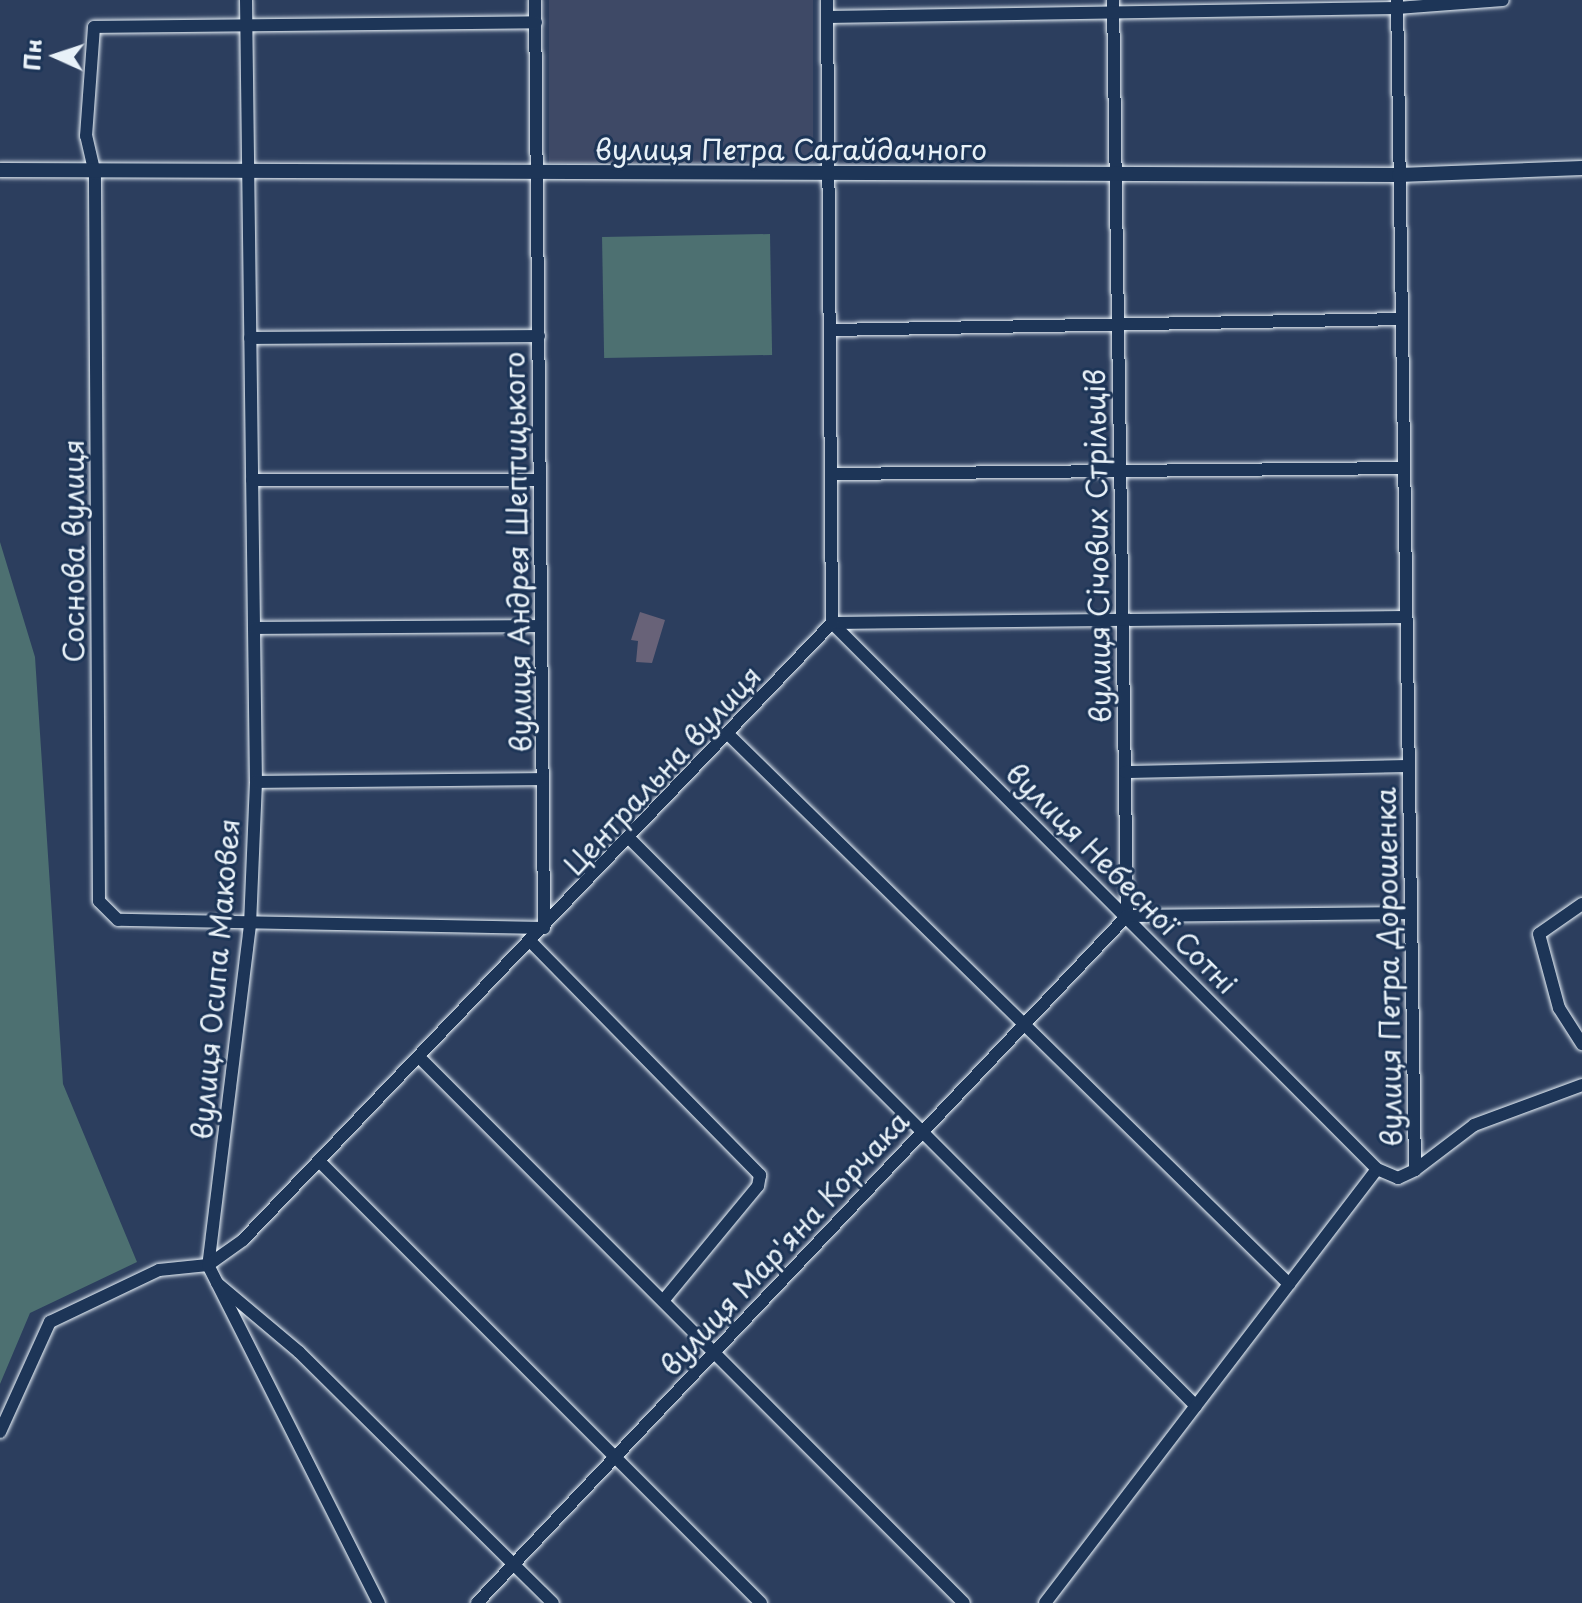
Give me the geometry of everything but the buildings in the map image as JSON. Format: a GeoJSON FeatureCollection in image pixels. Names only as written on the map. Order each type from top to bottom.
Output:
{"type":"FeatureCollection","features":[{"type":"Feature","properties":{"kind":"street","name":"вулиця Осипа Маковея"},"geometry":{"type":"LineString","coordinates":[[208,1265],[250,925],[256,782],[246,0]]}},
{"type":"Feature","properties":{"kind":"street","name":"вулиця Андрея Шептицького"},"geometry":{"type":"LineString","coordinates":[[535,0],[544,928]]}},
{"type":"Feature","properties":{"kind":"street"},"geometry":{"type":"LineString","coordinates":[[827,0],[832,623],[1406,617]]}},
{"type":"Feature","properties":{"kind":"street"},"geometry":{"type":"LineString","coordinates":[[827,17],[1113,6],[1503,0]]}},
{"type":"Feature","properties":{"kind":"street","name":"вулиця Петра Дорошенка"},"geometry":{"type":"LineString","coordinates":[[1045,1603],[1377,1169],[1398,1178],[1415,1170],[1397,4]]}},
{"type":"Feature","properties":{"kind":"street","name":"вулиця Січових Стрільців"},"geometry":{"type":"LineString","coordinates":[[1113,6],[1127,916]]}},
{"type":"Feature","properties":{"kind":"street"},"geometry":{"type":"LineString","coordinates":[[246,26],[536,22]]}},
{"type":"Feature","properties":{"kind":"street","name":"Соснова вулиця"},"geometry":{"type":"LineString","coordinates":[[246,26],[94,27],[86,136],[95,174],[99,901],[118,920],[250,925]]}},
{"type":"Feature","properties":{"kind":"street","name":"вулиця Петра Сагайдачного"},"geometry":{"type":"LineString","coordinates":[[0,170],[95,174],[1399,175],[1582,168]]}},
{"type":"Feature","properties":{"kind":"street"},"geometry":{"type":"LineString","coordinates":[[831,330],[1402,319]]}},
{"type":"Feature","properties":{"kind":"street"},"geometry":{"type":"LineString","coordinates":[[250,338],[539,336]]}},
{"type":"Feature","properties":{"kind":"street"},"geometry":{"type":"LineString","coordinates":[[833,474],[1404,468]]}},
{"type":"Feature","properties":{"kind":"street"},"geometry":{"type":"LineString","coordinates":[[252,480],[540,480]]}},
{"type":"Feature","properties":{"kind":"street","name":"Центральна вулиця"},"geometry":{"type":"LineString","coordinates":[[208,1265],[243,1240],[730,736],[832,623]]}},
{"type":"Feature","properties":{"kind":"street","name":"вулиця Небесної Сотні"},"geometry":{"type":"LineString","coordinates":[[832,623],[1377,1169]]}},
{"type":"Feature","properties":{"kind":"street"},"geometry":{"type":"LineString","coordinates":[[254,628],[541,626]]}},
{"type":"Feature","properties":{"kind":"street"},"geometry":{"type":"LineString","coordinates":[[730,736],[1289,1284]]}},
{"type":"Feature","properties":{"kind":"street"},"geometry":{"type":"LineString","coordinates":[[1125,772],[1408,766]]}},
{"type":"Feature","properties":{"kind":"street"},"geometry":{"type":"LineString","coordinates":[[256,782],[543,779]]}},
{"type":"Feature","properties":{"kind":"street"},"geometry":{"type":"LineString","coordinates":[[630,839],[1196,1406]]}},
{"type":"Feature","properties":{"kind":"street"},"geometry":{"type":"LineString","coordinates":[[1582,904],[1539,934],[1559,1008],[1582,1044]]}},
{"type":"Feature","properties":{"kind":"street"},"geometry":{"type":"LineString","coordinates":[[1127,916],[1411,913]]}},
{"type":"Feature","properties":{"kind":"street","name":"вулиця Мар'яна Корчака"},"geometry":{"type":"LineString","coordinates":[[477,1603],[1127,916]]}},
{"type":"Feature","properties":{"kind":"street"},"geometry":{"type":"LineString","coordinates":[[250,925],[544,928]]}},
{"type":"Feature","properties":{"kind":"street"},"geometry":{"type":"LineString","coordinates":[[531,942],[760,1175],[758,1186],[663,1301]]}},
{"type":"Feature","properties":{"kind":"street"},"geometry":{"type":"LineString","coordinates":[[419,1057],[964,1603]]}},
{"type":"Feature","properties":{"kind":"street"},"geometry":{"type":"LineString","coordinates":[[1415,1170],[1474,1125],[1582,1085]]}},
{"type":"Feature","properties":{"kind":"street"},"geometry":{"type":"LineString","coordinates":[[319,1161],[761,1603]]}},
{"type":"Feature","properties":{"kind":"street"},"geometry":{"type":"LineString","coordinates":[[0,1432],[50,1322],[159,1270],[208,1265],[379,1603]]}},
{"type":"Feature","properties":{"kind":"street"},"geometry":{"type":"LineString","coordinates":[[215,1281],[299,1352],[553,1603]]}},
{"type":"Feature","properties":{"kind":"shaded area"},"geometry":{"type":"Polygon","coordinates":[[[549,0],[813,0],[813,163],[549,163],[549,0]]]}},
{"type":"Feature","properties":{"kind":"green space"},"geometry":{"type":"Polygon","coordinates":[[[770,234],[772,355],[604,358],[602,237],[770,234]]]}},
{"type":"Feature","properties":{"kind":"green space"},"geometry":{"type":"Polygon","coordinates":[[[0,542],[35,657],[63,1084],[137,1262],[30,1313],[0,1384],[0,542]]]}}]}
